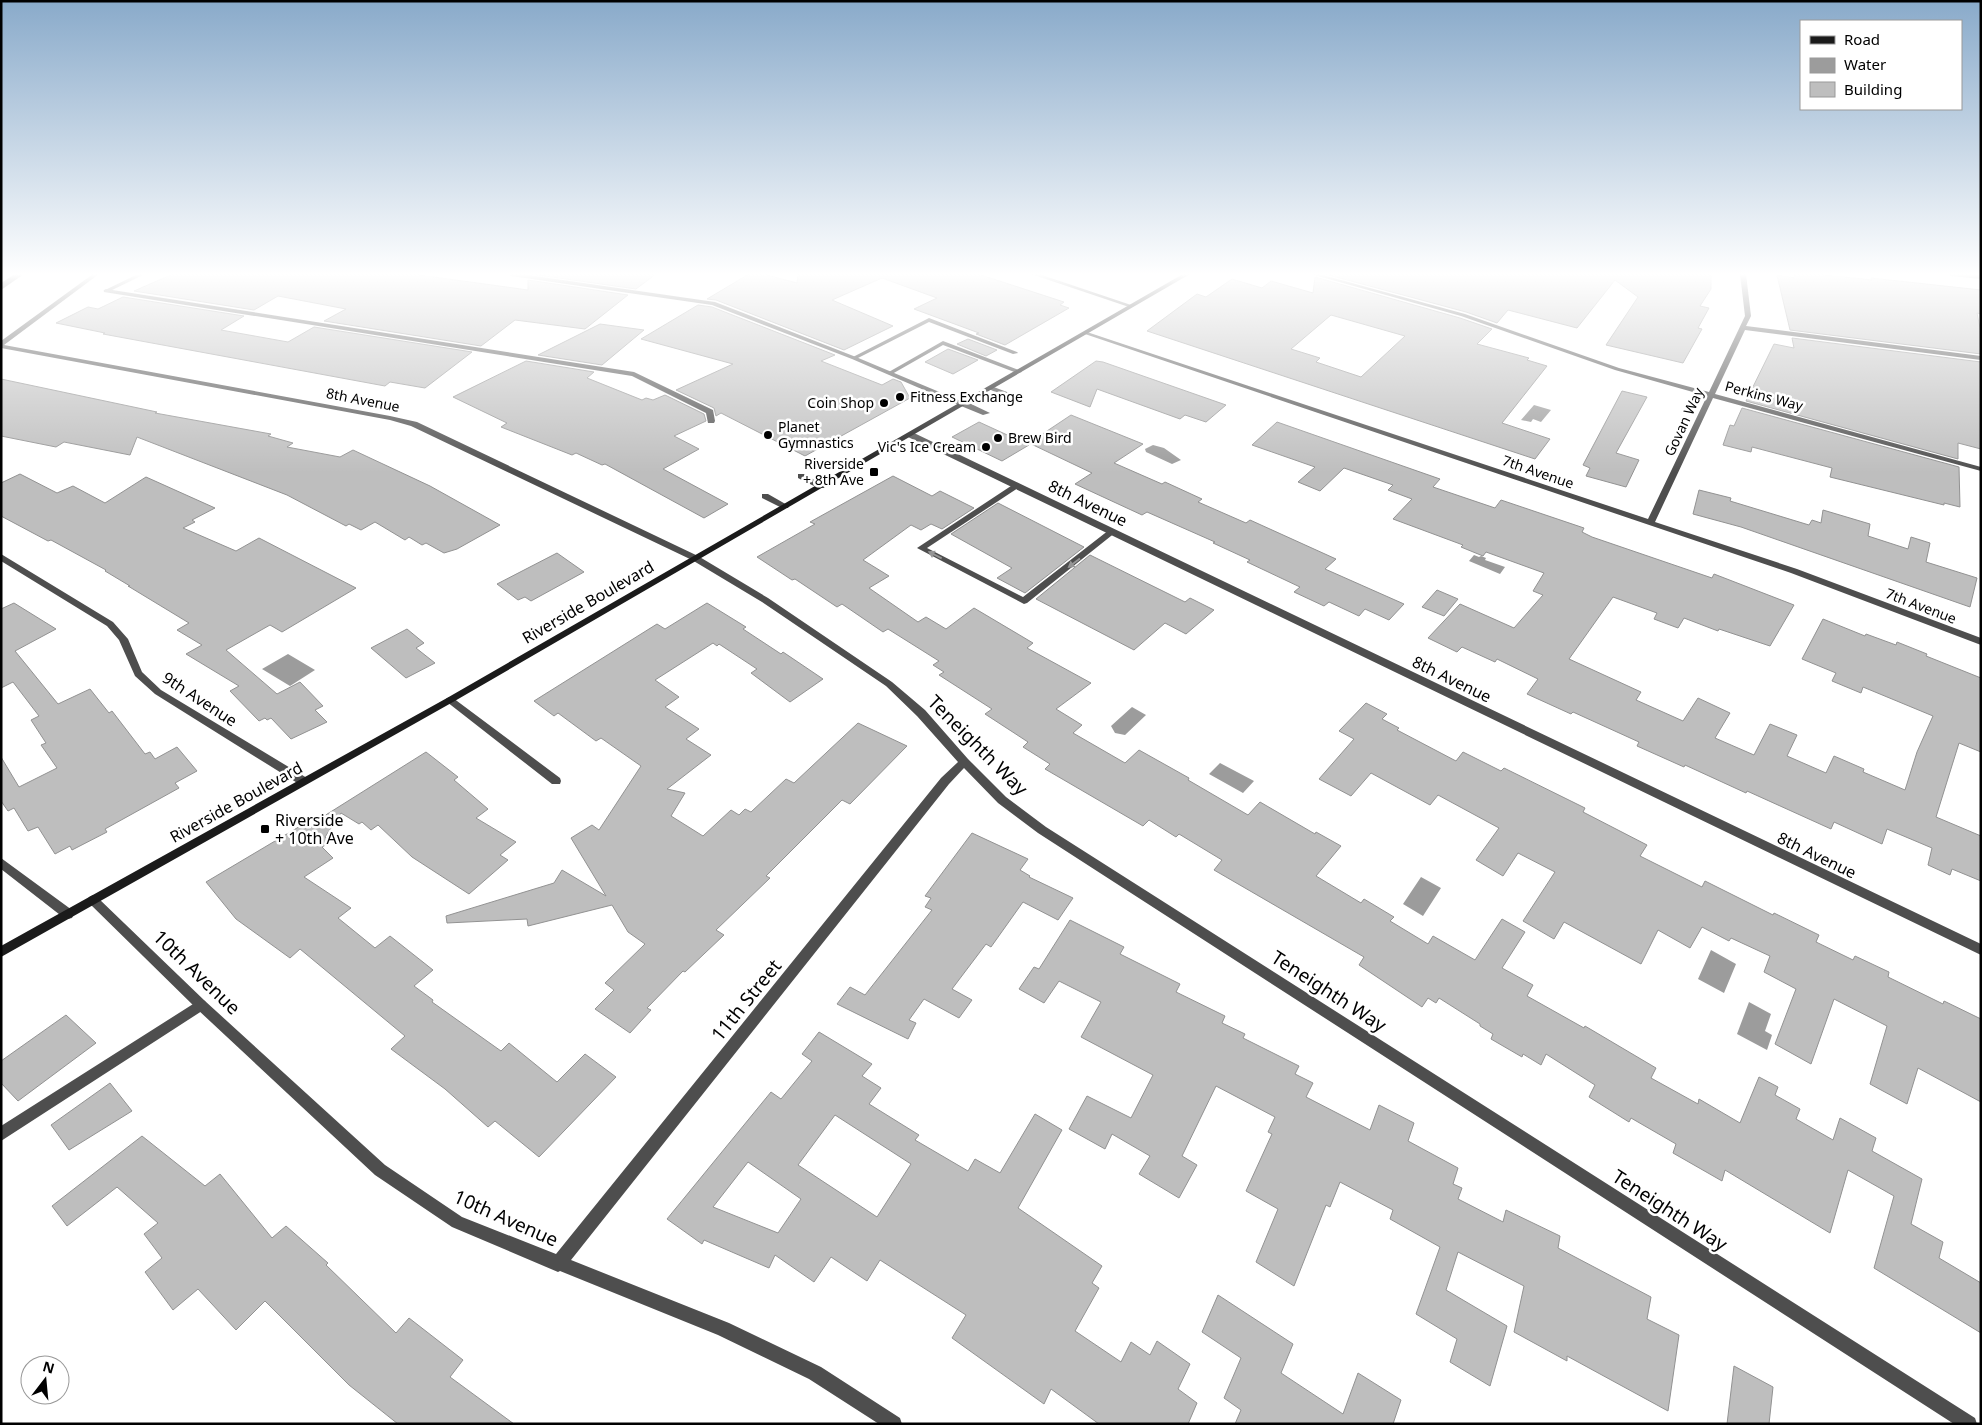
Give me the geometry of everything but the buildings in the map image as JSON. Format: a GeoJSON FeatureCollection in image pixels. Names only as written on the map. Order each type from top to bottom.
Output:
{"type":"FeatureCollection","features":[{"type":"Feature","properties":{"kind":"main road","name":"Riverside Boulevard"},"geometry":{"type":"LineString","coordinates":[[1,952],[450,700],[1072,340]]}},
{"type":"Feature","properties":{"kind":"street"},"geometry":{"type":"LineString","coordinates":[[421,340],[634,374],[710,412],[711,421]]}},
{"type":"Feature","properties":{"kind":"street"},"geometry":{"type":"LineString","coordinates":[[809,340],[986,413]]}},
{"type":"Feature","properties":{"kind":"street"},"geometry":{"type":"LineString","coordinates":[[854,358],[889,340]]}},
{"type":"Feature","properties":{"kind":"street"},"geometry":{"type":"LineString","coordinates":[[982,340],[1015,353]]}},
{"type":"Feature","properties":{"kind":"street","name":"7th Avenue"},"geometry":{"type":"LineString","coordinates":[[1107,340],[1650,522],[1794,572],[1981,642]]}},
{"type":"Feature","properties":{"kind":"street","name":"Perkins Way"},"geometry":{"type":"LineString","coordinates":[[1536,340],[1617,369],[1981,469]]}},
{"type":"Feature","properties":{"kind":"street","name":"Govan Way"},"geometry":{"type":"LineString","coordinates":[[1650,522],[1737,340]]}},
{"type":"Feature","properties":{"kind":"street"},"geometry":{"type":"LineString","coordinates":[[1842,340],[1981,358]]}},
{"type":"Feature","properties":{"kind":"street"},"geometry":{"type":"LineString","coordinates":[[890,373],[943,344],[1018,372]]}},
{"type":"Feature","properties":{"kind":"street","name":"8th Avenue"},"geometry":{"type":"LineString","coordinates":[[1,345],[404,421],[695,558]]}},
{"type":"Feature","properties":{"kind":"street"},"geometry":{"type":"LineString","coordinates":[[991,388],[1012,397]]}},
{"type":"Feature","properties":{"kind":"street","name":"8th Avenue"},"geometry":{"type":"LineString","coordinates":[[911,435],[1981,950]]}},
{"type":"Feature","properties":{"kind":"street"},"geometry":{"type":"LineString","coordinates":[[801,476],[821,486]]}},
{"type":"Feature","properties":{"kind":"street"},"geometry":{"type":"LineString","coordinates":[[1017,486],[921,548],[1024,601],[1112,532]]}},
{"type":"Feature","properties":{"kind":"street"},"geometry":{"type":"LineString","coordinates":[[766,496],[785,506]]}},
{"type":"Feature","properties":{"kind":"street","name":"9th Avenue"},"geometry":{"type":"LineString","coordinates":[[1,557],[110,624],[123,639],[138,674],[158,692],[303,781]]}},
{"type":"Feature","properties":{"kind":"street","name":"Teneighth Way"},"geometry":{"type":"LineString","coordinates":[[695,558],[766,600],[889,684],[921,713],[964,762],[1002,800],[1042,830],[1969,1424]]}},
{"type":"Feature","properties":{"kind":"street"},"geometry":{"type":"LineString","coordinates":[[450,700],[556,781]]}},
{"type":"Feature","properties":{"kind":"street","name":"11th Street"},"geometry":{"type":"LineString","coordinates":[[558,1264],[945,781],[964,762]]}},
{"type":"Feature","properties":{"kind":"street"},"geometry":{"type":"LineString","coordinates":[[1,862],[68,914]]}},
{"type":"Feature","properties":{"kind":"street","name":"10th Avenue"},"geometry":{"type":"LineString","coordinates":[[93,900],[201,1005],[380,1170],[457,1222],[723,1329],[816,1373],[894,1424]]}},
{"type":"Feature","properties":{"kind":"street"},"geometry":{"type":"LineString","coordinates":[[1,1134],[201,1005]]}},
{"type":"Feature","properties":{"kind":"water"},"geometry":{"type":"Polygon","coordinates":[[[1534,405],[1551,410],[1541,422],[1533,419],[1531,422],[1521,420],[1534,405]]]}},
{"type":"Feature","properties":{"kind":"water"},"geometry":{"type":"Polygon","coordinates":[[[1153,445],[1164,448],[1181,460],[1172,464],[1146,452],[1145,449],[1153,445]]]}},
{"type":"Feature","properties":{"kind":"water"},"geometry":{"type":"Polygon","coordinates":[[[1474,555],[1481,556],[1486,558],[1485,560],[1505,567],[1500,574],[1469,561],[1474,555]]]}},
{"type":"Feature","properties":{"kind":"water"},"geometry":{"type":"Polygon","coordinates":[[[288,654],[315,670],[290,686],[262,669],[288,654]]]}},
{"type":"Feature","properties":{"kind":"water"},"geometry":{"type":"Polygon","coordinates":[[[1132,707],[1146,715],[1125,735],[1115,733],[1111,726],[1132,707]]]}},
{"type":"Feature","properties":{"kind":"water"},"geometry":{"type":"Polygon","coordinates":[[[1220,763],[1254,781],[1243,793],[1209,774],[1220,763]]]}},
{"type":"Feature","properties":{"kind":"water"},"geometry":{"type":"Polygon","coordinates":[[[1421,877],[1441,888],[1423,916],[1403,904],[1421,877]]]}},
{"type":"Feature","properties":{"kind":"water"},"geometry":{"type":"Polygon","coordinates":[[[1711,950],[1736,964],[1724,993],[1698,979],[1711,950]]]}},
{"type":"Feature","properties":{"kind":"water"},"geometry":{"type":"Polygon","coordinates":[[[1749,1002],[1771,1014],[1765,1031],[1772,1035],[1767,1050],[1737,1034],[1749,1002]]]}},
{"type":"Feature","properties":{"kind":"place","name":"Fitness Exchange"},"geometry":{"type":"Point","coordinates":[900,397]}},
{"type":"Feature","properties":{"kind":"place","name":"Coin Shop"},"geometry":{"type":"Point","coordinates":[884,403]}},
{"type":"Feature","properties":{"kind":"place","name":"Planet Gymnastics"},"geometry":{"type":"Point","coordinates":[768,435]}},
{"type":"Feature","properties":{"kind":"place","name":"Brew Bird"},"geometry":{"type":"Point","coordinates":[998,438]}},
{"type":"Feature","properties":{"kind":"place","name":"Vic's Ice Cream"},"geometry":{"type":"Point","coordinates":[986,447]}},
{"type":"Feature","properties":{"kind":"place","name":"Riverside + 8th Ave"},"geometry":{"type":"Point","coordinates":[874,472]}},
{"type":"Feature","properties":{"kind":"place","name":"Riverside + 10th Ave"},"geometry":{"type":"Point","coordinates":[265,829]}}]}
